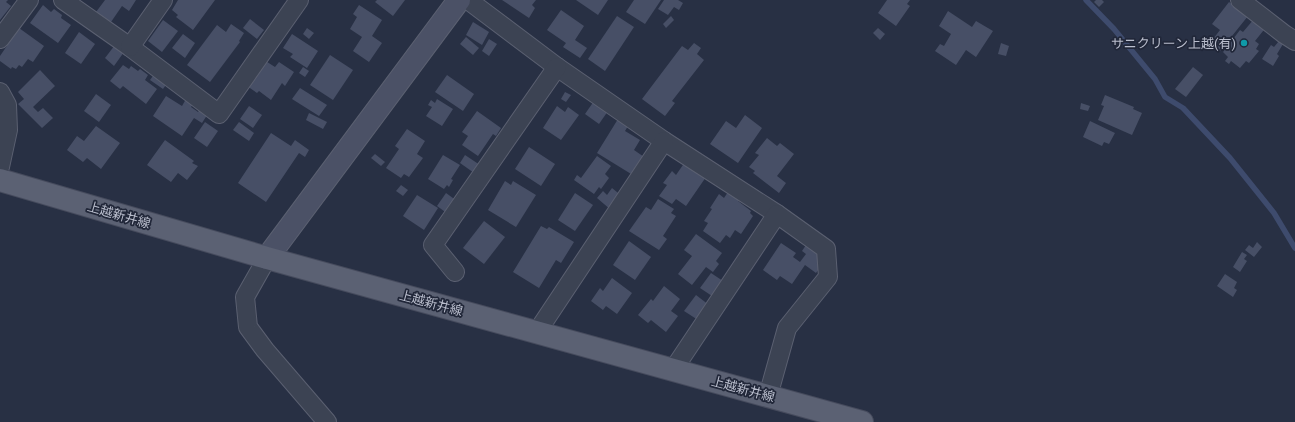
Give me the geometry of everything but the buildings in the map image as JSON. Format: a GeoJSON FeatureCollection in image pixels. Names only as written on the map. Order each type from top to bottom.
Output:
{"type":"FeatureCollection","features":[{"type":"Feature","properties":{"kind":"main road","name":"上越新井線"},"geometry":{"type":"LineString","coordinates":[[0,180],[267,258],[862,422]]}},
{"type":"Feature","properties":{"kind":"street"},"geometry":{"type":"LineString","coordinates":[[0,39],[29,0]]}},
{"type":"Feature","properties":{"kind":"street"},"geometry":{"type":"LineString","coordinates":[[63,0],[130,46],[219,114],[299,0]]}},
{"type":"Feature","properties":{"kind":"street"},"geometry":{"type":"LineString","coordinates":[[130,46],[164,0]]}},
{"type":"Feature","properties":{"kind":"street"},"geometry":{"type":"LineString","coordinates":[[327,422],[265,350],[248,327],[245,297],[267,258],[459,0]]}},
{"type":"Feature","properties":{"kind":"street"},"geometry":{"type":"LineString","coordinates":[[468,0],[557,67],[664,141],[777,214],[826,249],[828,277],[787,328],[768,396]]}},
{"type":"Feature","properties":{"kind":"street"},"geometry":{"type":"LineString","coordinates":[[1240,0],[1295,41]]}},
{"type":"Feature","properties":{"kind":"street"},"geometry":{"type":"LineString","coordinates":[[455,272],[433,244],[557,67]]}},
{"type":"Feature","properties":{"kind":"street"},"geometry":{"type":"LineString","coordinates":[[0,92],[7,104],[8,130],[0,167]]}},
{"type":"Feature","properties":{"kind":"street"},"geometry":{"type":"LineString","coordinates":[[537,332],[664,141]]}},
{"type":"Feature","properties":{"kind":"street"},"geometry":{"type":"LineString","coordinates":[[673,370],[777,214]]}},
{"type":"Feature","properties":{"kind":"waterway"},"geometry":{"type":"LineString","coordinates":[[1086,0],[1114,29],[1155,79],[1165,97],[1183,108],[1230,158],[1274,213],[1295,248]]}},
{"type":"Feature","properties":{"kind":"place","name":"サニクリーン上越(有)"},"geometry":{"type":"Point","coordinates":[1244,43]}}]}
